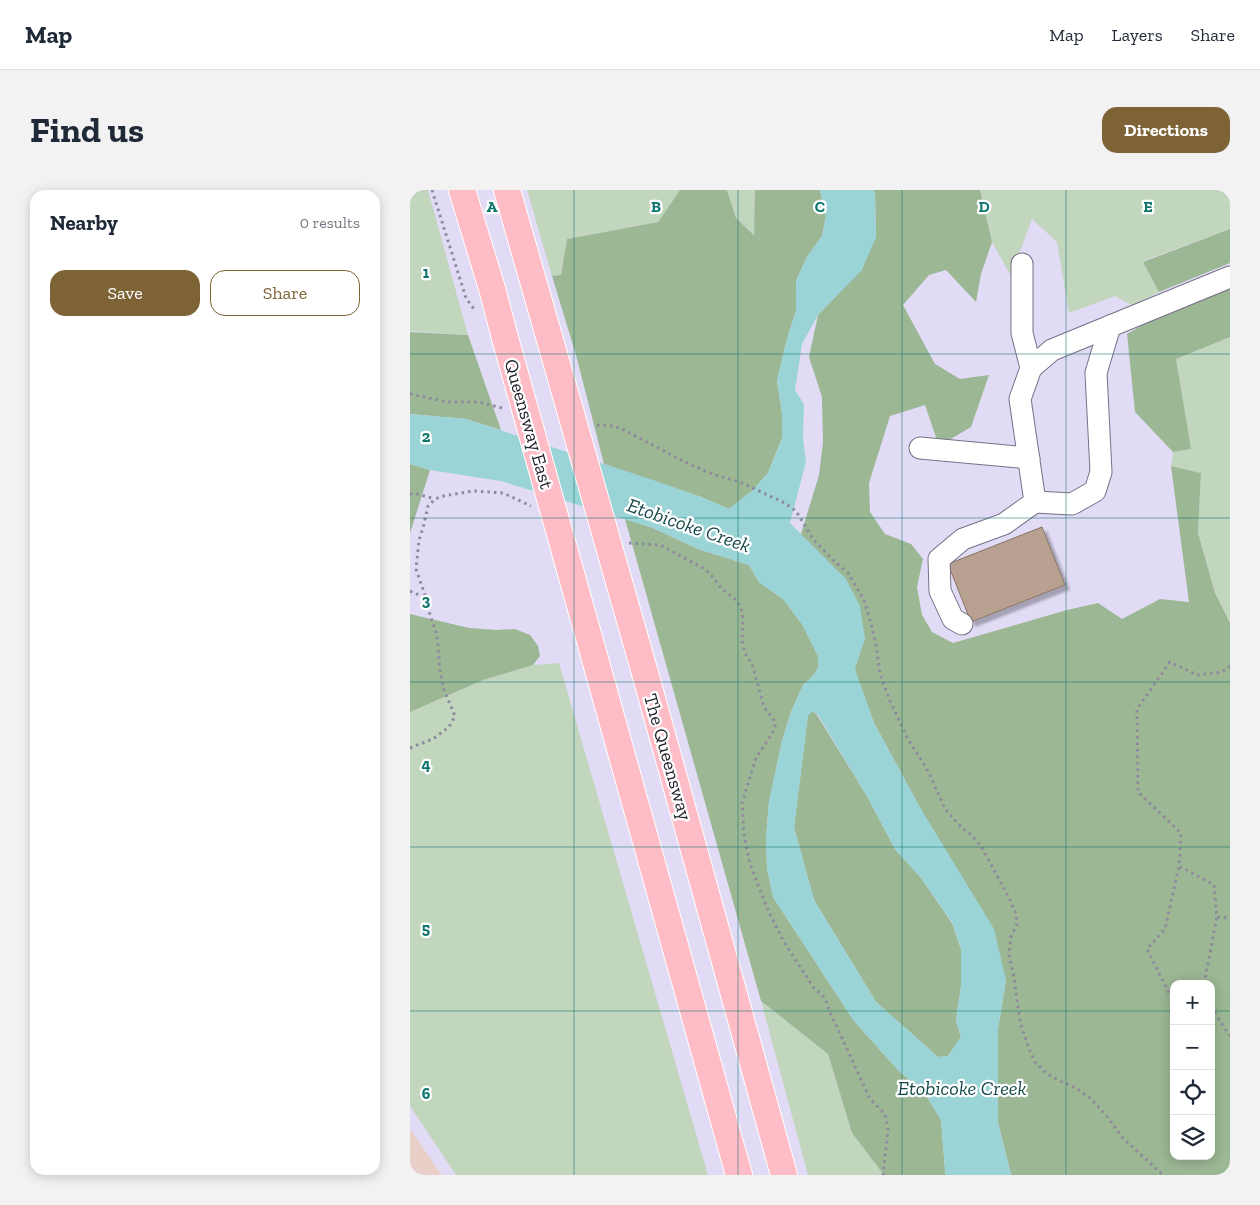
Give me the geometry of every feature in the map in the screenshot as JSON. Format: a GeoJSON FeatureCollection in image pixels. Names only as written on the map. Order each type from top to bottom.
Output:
{"type":"FeatureCollection","features":[{"type":"Feature","properties":{"kind":"main road","name":"Queensway East"},"geometry":{"type":"LineString","coordinates":[[462,190],[490,283],[739,1175]]}},
{"type":"Feature","properties":{"kind":"main road","name":"The Queensway"},"geometry":{"type":"LineString","coordinates":[[508,190],[645,673],[784,1175]]}},
{"type":"Feature","properties":{"kind":"lane"},"geometry":{"type":"LineString","coordinates":[[1022,264],[1022,333],[1031,368]]}},
{"type":"Feature","properties":{"kind":"lane"},"geometry":{"type":"LineString","coordinates":[[1035,502],[1020,399],[1031,368],[1052,350],[1230,278]]}},
{"type":"Feature","properties":{"kind":"lane"},"geometry":{"type":"LineString","coordinates":[[962,624],[953,619],[940,591],[939,559],[963,539],[1004,524],[1035,502],[1072,504],[1095,491],[1100,472],[1096,373],[1110,326]]}},
{"type":"Feature","properties":{"kind":"lane"},"geometry":{"type":"LineString","coordinates":[[920,448],[1028,458]]}},
{"type":"Feature","properties":{"kind":"path"},"geometry":{"type":"LineString","coordinates":[[432,190],[466,298],[476,310]]}},
{"type":"Feature","properties":{"kind":"path"},"geometry":{"type":"LineString","coordinates":[[410,394],[447,402],[479,402],[507,409]]}},
{"type":"Feature","properties":{"kind":"path"},"geometry":{"type":"LineString","coordinates":[[593,425],[613,426],[622,429],[687,464],[740,482],[785,503],[796,511],[813,539],[848,573],[864,600],[872,627],[880,674],[903,728],[929,773],[945,809],[980,846],[1016,914],[1016,924],[1011,937],[1009,955],[1020,1022],[1036,1062],[1046,1073],[1076,1088],[1090,1098],[1106,1114],[1124,1138],[1163,1175]]}},
{"type":"Feature","properties":{"kind":"path"},"geometry":{"type":"LineString","coordinates":[[410,494],[414,493],[435,500]]}},
{"type":"Feature","properties":{"kind":"path"},"geometry":{"type":"LineString","coordinates":[[410,591],[426,598]]}},
{"type":"Feature","properties":{"kind":"path"},"geometry":{"type":"LineString","coordinates":[[1170,995],[1147,949],[1165,928],[1180,866],[1181,833],[1138,792],[1137,709],[1170,662],[1197,675],[1222,672],[1230,666]]}},
{"type":"Feature","properties":{"kind":"path"},"geometry":{"type":"LineString","coordinates":[[1180,866],[1214,885],[1217,918],[1205,980]]}},
{"type":"Feature","properties":{"kind":"path"},"geometry":{"type":"LineString","coordinates":[[1217,918],[1230,918]]}},
{"type":"Feature","properties":{"kind":"path"},"geometry":{"type":"LineString","coordinates":[[1215,1013],[1230,1036]]}},
{"type":"Feature","properties":{"kind":"shaded area"},"geometry":{"type":"Polygon","coordinates":[[[410,190],[428,190],[468,335],[410,331],[410,190]]]}},
{"type":"Feature","properties":{"kind":"shaded area"},"geometry":{"type":"Polygon","coordinates":[[[527,190],[680,190],[658,222],[567,239],[561,275],[552,276],[527,190]]]}},
{"type":"Feature","properties":{"kind":"shaded area"},"geometry":{"type":"Polygon","coordinates":[[[680,190],[727,190],[736,218],[754,235],[755,190],[820,190],[826,216],[822,236],[807,257],[796,281],[796,311],[777,381],[782,413],[782,438],[768,473],[752,491],[729,509],[701,497],[604,464],[576,355],[552,276],[561,275],[567,239],[658,222],[680,190]]]}},
{"type":"Feature","properties":{"kind":"shaded area"},"geometry":{"type":"Polygon","coordinates":[[[727,190],[755,190],[755,235],[736,218],[727,190]]]}},
{"type":"Feature","properties":{"kind":"shaded area"},"geometry":{"type":"Polygon","coordinates":[[[873,190],[980,190],[992,242],[981,274],[976,302],[946,270],[929,275],[903,305],[935,364],[960,379],[989,375],[971,427],[939,446],[925,405],[890,416],[869,483],[870,512],[885,534],[911,544],[923,559],[917,587],[922,615],[932,632],[953,643],[1098,603],[1122,619],[1160,599],[1189,602],[1171,466],[1201,473],[1198,533],[1215,593],[1230,623],[1230,1175],[1011,1175],[998,1123],[998,1029],[1006,980],[918,804],[874,723],[854,669],[865,638],[801,534],[819,475],[823,442],[822,397],[809,357],[818,315],[837,295],[876,237],[875,193],[873,190]]]}},
{"type":"Feature","properties":{"kind":"shaded area"},"geometry":{"type":"Polygon","coordinates":[[[980,190],[1230,190],[1230,229],[1143,261],[1159,292],[1133,306],[1115,296],[1069,313],[1057,242],[1032,219],[1011,276],[992,242],[980,190]]]}},
{"type":"Feature","properties":{"kind":"shaded area"},"geometry":{"type":"Polygon","coordinates":[[[1230,229],[1230,263],[1159,292],[1143,262],[1230,229]]]}},
{"type":"Feature","properties":{"kind":"shaded area"},"geometry":{"type":"Polygon","coordinates":[[[1230,280],[1230,337],[1176,359],[1191,449],[1173,452],[1135,412],[1127,334],[1204,289],[1230,280]]]}},
{"type":"Feature","properties":{"kind":"shaded area"},"geometry":{"type":"Polygon","coordinates":[[[410,332],[468,335],[501,430],[466,419],[410,414],[410,332]]]}},
{"type":"Feature","properties":{"kind":"shaded area"},"geometry":{"type":"Polygon","coordinates":[[[1230,337],[1230,623],[1215,593],[1198,533],[1201,473],[1171,466],[1173,452],[1190,449],[1176,359],[1230,337]]]}},
{"type":"Feature","properties":{"kind":"shaded area"},"geometry":{"type":"Polygon","coordinates":[[[410,464],[430,470],[410,533],[410,464]]]}},
{"type":"Feature","properties":{"kind":"shaded area"},"geometry":{"type":"Polygon","coordinates":[[[625,519],[653,528],[698,549],[749,565],[759,582],[783,599],[802,624],[818,656],[818,668],[803,685],[791,712],[782,741],[769,802],[766,839],[767,868],[773,897],[854,1021],[898,1070],[924,1092],[941,1120],[945,1175],[884,1175],[852,1133],[828,1054],[761,1001],[625,519]]]}},
{"type":"Feature","properties":{"kind":"shaded area"},"geometry":{"type":"Polygon","coordinates":[[[410,614],[469,628],[515,629],[530,635],[538,646],[540,656],[533,665],[483,680],[410,712],[410,614]]]}},
{"type":"Feature","properties":{"kind":"shaded area"},"geometry":{"type":"Polygon","coordinates":[[[559,663],[708,1175],[456,1175],[410,1106],[410,712],[483,680],[533,665],[559,663]]]}},
{"type":"Feature","properties":{"kind":"shaded area"},"geometry":{"type":"Polygon","coordinates":[[[813,711],[867,796],[895,849],[921,878],[952,923],[961,949],[961,987],[956,1020],[961,1037],[948,1056],[938,1057],[876,1002],[814,900],[794,827],[808,715],[813,711]]]}},
{"type":"Feature","properties":{"kind":"shaded area"},"geometry":{"type":"Polygon","coordinates":[[[761,1001],[828,1054],[852,1133],[884,1175],[808,1175],[761,1001]]]}},
{"type":"Feature","properties":{"kind":"shaded area"},"geometry":{"type":"Polygon","coordinates":[[[410,1129],[442,1175],[410,1175],[410,1129]]]}},
{"type":"Feature","properties":{"kind":"water","name":"Etobicoke Creek"},"geometry":{"type":"Polygon","coordinates":[[[820,190],[873,190],[875,193],[876,237],[862,270],[818,315],[802,344],[795,390],[804,404],[803,439],[806,462],[790,523],[846,579],[860,606],[865,638],[855,669],[874,723],[918,804],[994,929],[1006,980],[998,1029],[998,1123],[1011,1175],[945,1175],[941,1120],[924,1092],[898,1070],[854,1021],[773,897],[767,868],[766,839],[769,802],[782,741],[791,712],[803,685],[818,668],[818,656],[802,624],[783,599],[759,582],[749,565],[698,549],[653,528],[501,481],[430,470],[410,464],[410,414],[466,419],[653,480],[729,509],[752,491],[768,473],[782,439],[782,413],[777,381],[796,311],[796,281],[807,257],[822,236],[826,216],[820,190]],[[813,711],[808,715],[794,827],[814,900],[876,1002],[938,1057],[948,1056],[961,1037],[956,1020],[961,987],[961,949],[952,922],[921,878],[895,849],[867,796],[818,715],[813,711]]]}},
{"type":"Feature","properties":{"kind":"building"},"geometry":{"type":"Polygon","coordinates":[[[1042,527],[1065,585],[971,622],[948,564],[1042,527]]]}}]}
